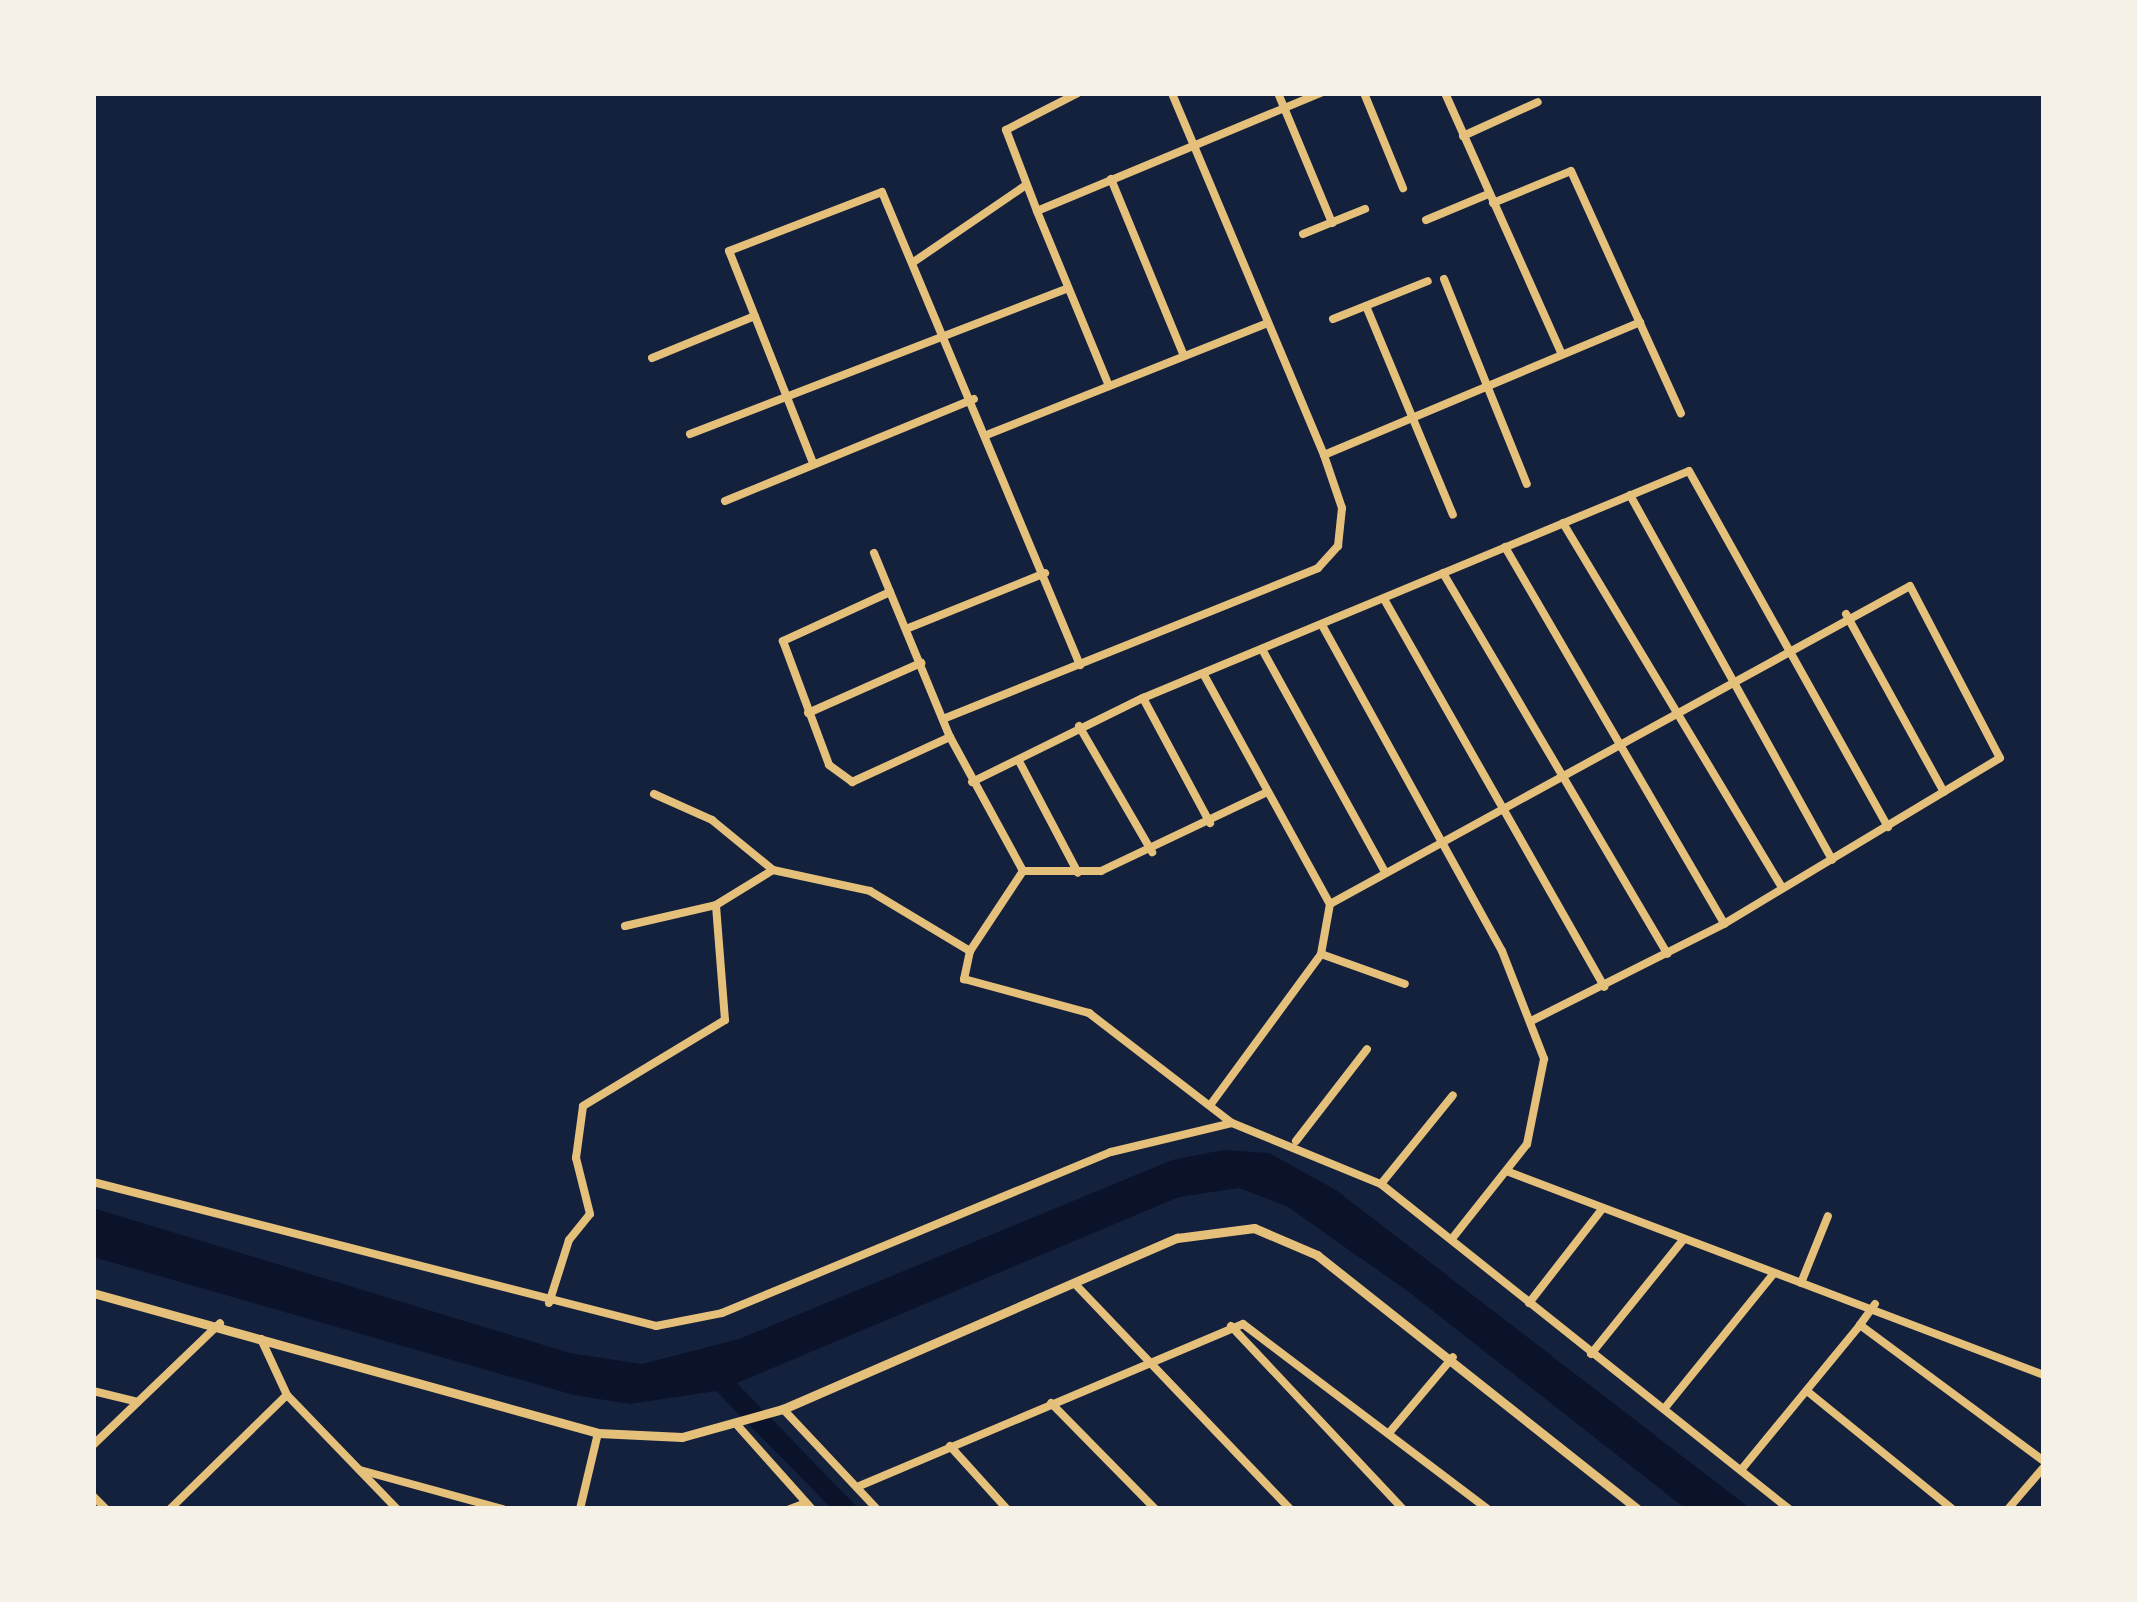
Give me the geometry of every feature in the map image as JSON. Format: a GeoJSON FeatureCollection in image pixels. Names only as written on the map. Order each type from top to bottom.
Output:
{"type":"FeatureCollection","features":[{"type":"Feature","properties":{"kind":"street"},"geometry":{"type":"LineString","coordinates":[[1078,93],[1009,126],[1026,185],[1108,386]]}},
{"type":"Feature","properties":{"kind":"street"},"geometry":{"type":"LineString","coordinates":[[943,719],[1330,559],[1343,520],[1324,455],[1172,93]]}},
{"type":"Feature","properties":{"kind":"street"},"geometry":{"type":"LineString","coordinates":[[1278,93],[1332,223]]}},
{"type":"Feature","properties":{"kind":"street"},"geometry":{"type":"LineString","coordinates":[[1037,211],[1321,93]]}},
{"type":"Feature","properties":{"kind":"street"},"geometry":{"type":"LineString","coordinates":[[1364,93],[1402,188]]}},
{"type":"Feature","properties":{"kind":"street"},"geometry":{"type":"LineString","coordinates":[[1445,93],[1562,354]]}},
{"type":"Feature","properties":{"kind":"street"},"geometry":{"type":"LineString","coordinates":[[1462,136],[1538,102]]}},
{"type":"Feature","properties":{"kind":"street"},"geometry":{"type":"LineString","coordinates":[[1426,220],[1571,171],[1681,413]]}},
{"type":"Feature","properties":{"kind":"street"},"geometry":{"type":"LineString","coordinates":[[1111,179],[1184,356]]}},
{"type":"Feature","properties":{"kind":"street"},"geometry":{"type":"LineString","coordinates":[[915,261],[1026,185]]}},
{"type":"Feature","properties":{"kind":"street"},"geometry":{"type":"LineString","coordinates":[[814,463],[729,251],[876,193],[915,261],[1080,665]]}},
{"type":"Feature","properties":{"kind":"street"},"geometry":{"type":"LineString","coordinates":[[1303,234],[1365,209]]}},
{"type":"Feature","properties":{"kind":"street"},"geometry":{"type":"LineString","coordinates":[[1444,279],[1527,484]]}},
{"type":"Feature","properties":{"kind":"street"},"geometry":{"type":"LineString","coordinates":[[1333,320],[1428,281]]}},
{"type":"Feature","properties":{"kind":"street"},"geometry":{"type":"LineString","coordinates":[[690,434],[943,330],[1066,289]]}},
{"type":"Feature","properties":{"kind":"street"},"geometry":{"type":"LineString","coordinates":[[1366,306],[1453,515]]}},
{"type":"Feature","properties":{"kind":"street"},"geometry":{"type":"LineString","coordinates":[[652,358],[754,316]]}},
{"type":"Feature","properties":{"kind":"street"},"geometry":{"type":"LineString","coordinates":[[1324,455],[1640,322]]}},
{"type":"Feature","properties":{"kind":"street"},"geometry":{"type":"LineString","coordinates":[[989,434],[1268,323]]}},
{"type":"Feature","properties":{"kind":"street"},"geometry":{"type":"LineString","coordinates":[[725,501],[974,398]]}},
{"type":"Feature","properties":{"kind":"street"},"geometry":{"type":"LineString","coordinates":[[972,782],[1021,763],[1079,726],[1143,698],[1689,471],[1888,827]]}},
{"type":"Feature","properties":{"kind":"street"},"geometry":{"type":"LineString","coordinates":[[1630,495],[1832,860]]}},
{"type":"Feature","properties":{"kind":"street"},"geometry":{"type":"LineString","coordinates":[[1563,523],[1782,888]]}},
{"type":"Feature","properties":{"kind":"street"},"geometry":{"type":"LineString","coordinates":[[1505,547],[1724,924]]}},
{"type":"Feature","properties":{"kind":"street"},"geometry":{"type":"LineString","coordinates":[[874,554],[950,737],[1023,871]]}},
{"type":"Feature","properties":{"kind":"street"},"geometry":{"type":"LineString","coordinates":[[907,629],[1045,573]]}},
{"type":"Feature","properties":{"kind":"street"},"geometry":{"type":"LineString","coordinates":[[1444,573],[1667,955]]}},
{"type":"Feature","properties":{"kind":"street"},"geometry":{"type":"LineString","coordinates":[[1330,904],[1787,646],[1907,584],[2002,752],[1888,827],[1724,924],[1533,1020]]}},
{"type":"Feature","properties":{"kind":"street"},"geometry":{"type":"LineString","coordinates":[[890,592],[786,636],[783,650],[808,712],[843,782],[950,737]]}},
{"type":"Feature","properties":{"kind":"street"},"geometry":{"type":"LineString","coordinates":[[1384,599],[1604,987]]}},
{"type":"Feature","properties":{"kind":"street"},"geometry":{"type":"LineString","coordinates":[[1846,614],[1944,792]]}},
{"type":"Feature","properties":{"kind":"street"},"geometry":{"type":"LineString","coordinates":[[1322,626],[1443,840],[1533,1020],[1543,1088],[1509,1172],[1454,1237]]}},
{"type":"Feature","properties":{"kind":"street"},"geometry":{"type":"LineString","coordinates":[[1263,651],[1385,872]]}},
{"type":"Feature","properties":{"kind":"street"},"geometry":{"type":"LineString","coordinates":[[808,712],[921,663]]}},
{"type":"Feature","properties":{"kind":"street"},"geometry":{"type":"LineString","coordinates":[[1204,675],[1330,904],[1321,954],[1211,1104]]}},
{"type":"Feature","properties":{"kind":"street"},"geometry":{"type":"LineString","coordinates":[[1143,698],[1210,823]]}},
{"type":"Feature","properties":{"kind":"street"},"geometry":{"type":"LineString","coordinates":[[1079,726],[1152,852]]}},
{"type":"Feature","properties":{"kind":"street"},"geometry":{"type":"LineString","coordinates":[[1021,763],[1078,873]]}},
{"type":"Feature","properties":{"kind":"street"},"geometry":{"type":"LineString","coordinates":[[1023,871],[1078,873],[1152,852],[1265,793]]}},
{"type":"Feature","properties":{"kind":"street"},"geometry":{"type":"LineString","coordinates":[[654,794],[712,820],[773,870],[870,891],[970,951]]}},
{"type":"Feature","properties":{"kind":"street"},"geometry":{"type":"LineString","coordinates":[[625,926],[716,905],[773,870]]}},
{"type":"Feature","properties":{"kind":"street"},"geometry":{"type":"LineString","coordinates":[[1023,871],[970,951],[961,976],[1089,1013],[1232,1123],[1296,1141],[1381,1184],[1454,1237],[1591,1354],[1790,1509]]}},
{"type":"Feature","properties":{"kind":"street"},"geometry":{"type":"LineString","coordinates":[[549,1303],[569,1240],[590,1214],[576,1158],[584,1106],[725,1020],[716,905]]}},
{"type":"Feature","properties":{"kind":"street"},"geometry":{"type":"LineString","coordinates":[[1321,954],[1405,984]]}},
{"type":"Feature","properties":{"kind":"street"},"geometry":{"type":"LineString","coordinates":[[1296,1141],[1367,1049]]}},
{"type":"Feature","properties":{"kind":"street"},"geometry":{"type":"LineString","coordinates":[[1381,1184],[1453,1095]]}},
{"type":"Feature","properties":{"kind":"street"},"geometry":{"type":"LineString","coordinates":[[93,1182],[549,1303],[656,1326],[722,1313],[1111,1152],[1232,1123]]}},
{"type":"Feature","properties":{"kind":"street"},"geometry":{"type":"LineString","coordinates":[[1509,1172],[1801,1283],[1875,1304],[2044,1376]]}},
{"type":"Feature","properties":{"kind":"street"},"geometry":{"type":"LineString","coordinates":[[1529,1303],[1603,1208]]}},
{"type":"Feature","properties":{"kind":"street"},"geometry":{"type":"LineString","coordinates":[[1801,1283],[1828,1216]]}},
{"type":"Feature","properties":{"kind":"street"},"geometry":{"type":"LineString","coordinates":[[93,1293],[220,1323],[598,1433],[649,1439],[742,1425],[1177,1238],[1255,1228],[1317,1255],[1453,1357],[1636,1509]]}},
{"type":"Feature","properties":{"kind":"street"},"geometry":{"type":"LineString","coordinates":[[1591,1354],[1683,1240]]}},
{"type":"Feature","properties":{"kind":"street"},"geometry":{"type":"LineString","coordinates":[[1664,1408],[1774,1273]]}},
{"type":"Feature","properties":{"kind":"street"},"geometry":{"type":"LineString","coordinates":[[1076,1285],[1290,1509]]}},
{"type":"Feature","properties":{"kind":"street"},"geometry":{"type":"LineString","coordinates":[[1742,1470],[1875,1304]]}},
{"type":"Feature","properties":{"kind":"street"},"geometry":{"type":"LineString","coordinates":[[93,1445],[220,1323]]}},
{"type":"Feature","properties":{"kind":"street"},"geometry":{"type":"LineString","coordinates":[[1860,1325],[2044,1464],[2008,1509]]}},
{"type":"Feature","properties":{"kind":"street"},"geometry":{"type":"LineString","coordinates":[[1231,1326],[1402,1509]]}},
{"type":"Feature","properties":{"kind":"street"},"geometry":{"type":"LineString","coordinates":[[857,1487],[1231,1326],[1270,1338],[1488,1509]]}},
{"type":"Feature","properties":{"kind":"street"},"geometry":{"type":"LineString","coordinates":[[260,1336],[287,1395],[398,1509]]}},
{"type":"Feature","properties":{"kind":"street"},"geometry":{"type":"LineString","coordinates":[[1389,1433],[1453,1357]]}},
{"type":"Feature","properties":{"kind":"street"},"geometry":{"type":"LineString","coordinates":[[93,1391],[138,1402]]}},
{"type":"Feature","properties":{"kind":"street"},"geometry":{"type":"LineString","coordinates":[[1807,1391],[1952,1509]]}},
{"type":"Feature","properties":{"kind":"street"},"geometry":{"type":"LineString","coordinates":[[170,1509],[287,1395]]}},
{"type":"Feature","properties":{"kind":"street"},"geometry":{"type":"LineString","coordinates":[[1052,1403],[1155,1509]]}},
{"type":"Feature","properties":{"kind":"street"},"geometry":{"type":"LineString","coordinates":[[777,1411],[878,1509]]}},
{"type":"Feature","properties":{"kind":"street"},"geometry":{"type":"LineString","coordinates":[[742,1425],[809,1506]]}},
{"type":"Feature","properties":{"kind":"street"},"geometry":{"type":"LineString","coordinates":[[580,1509],[598,1433]]}},
{"type":"Feature","properties":{"kind":"street"},"geometry":{"type":"LineString","coordinates":[[950,1446],[1007,1509]]}},
{"type":"Feature","properties":{"kind":"street"},"geometry":{"type":"LineString","coordinates":[[360,1470],[503,1509]]}},
{"type":"Feature","properties":{"kind":"street"},"geometry":{"type":"LineString","coordinates":[[93,1496],[106,1509]]}},
{"type":"Feature","properties":{"kind":"street"},"geometry":{"type":"LineString","coordinates":[[790,1509],[809,1506]]}},
{"type":"Feature","properties":{"kind":"water"},"geometry":{"type":"Polygon","coordinates":[[[1223,1150],[1269,1153],[1336,1190],[1751,1509],[1686,1509],[1410,1293],[1288,1207],[1239,1188],[1179,1197],[737,1383],[859,1509],[832,1509],[716,1391],[630,1404],[574,1395],[93,1257],[93,1208],[570,1353],[642,1364],[739,1339],[1172,1160],[1223,1150]]]}}]}
